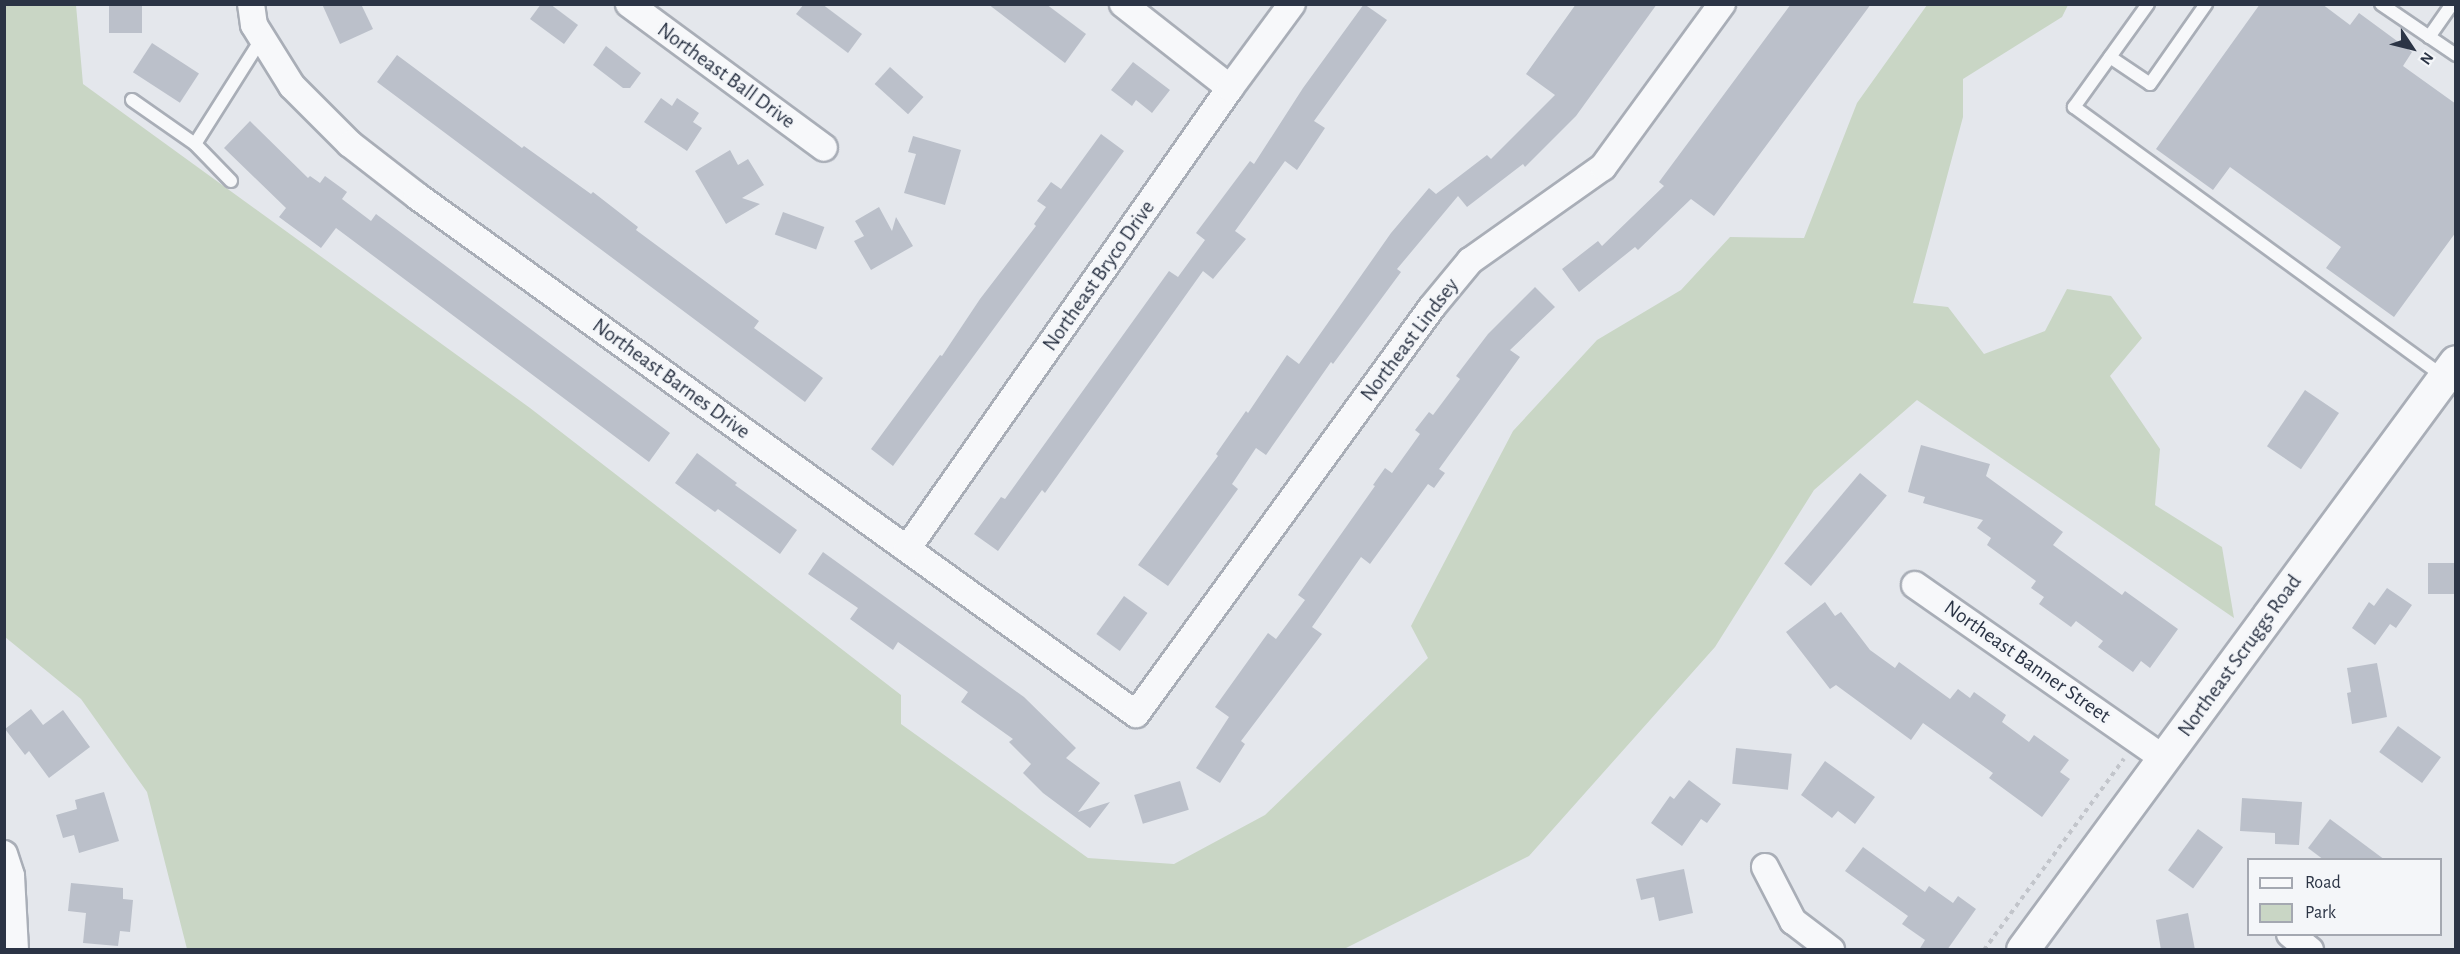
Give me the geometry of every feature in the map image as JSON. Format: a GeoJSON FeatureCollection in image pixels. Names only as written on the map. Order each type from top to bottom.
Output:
{"type":"FeatureCollection","features":[{"type":"Feature","properties":{"kind":"street","name":"Northeast Barnes Drive"},"geometry":{"type":"LineString","coordinates":[[251,4],[252,19],[292,86],[350,144],[417,196],[1136,714]]}},
{"type":"Feature","properties":{"kind":"street","name":"Northeast Ball Drive"},"geometry":{"type":"LineString","coordinates":[[629,4],[824,148]]}},
{"type":"Feature","properties":{"kind":"street"},"geometry":{"type":"LineString","coordinates":[[1123,4],[1230,88]]}},
{"type":"Feature","properties":{"kind":"street","name":"Northeast Bryco Drive"},"geometry":{"type":"LineString","coordinates":[[907,549],[1230,88],[1293,4]]}},
{"type":"Feature","properties":{"kind":"street","name":"Northeast Lindsey"},"geometry":{"type":"LineString","coordinates":[[1136,714],[1432,307],[1470,261],[1603,167],[1722,4]]}},
{"type":"Feature","properties":{"kind":"street","name":"Northeast Scruggs Road"},"geometry":{"type":"LineString","coordinates":[[2023,950],[2450,369]]}},
{"type":"Feature","properties":{"kind":"street","name":"Northeast Banner Street"},"geometry":{"type":"LineString","coordinates":[[1915,585],[2164,759]]}},
{"type":"Feature","properties":{"kind":"street"},"geometry":{"type":"LineString","coordinates":[[4,854],[11,876],[15,950]]}},
{"type":"Feature","properties":{"kind":"street"},"geometry":{"type":"LineString","coordinates":[[1765,867],[1793,921],[1831,950]]}},
{"type":"Feature","properties":{"kind":"street"},"geometry":{"type":"LineString","coordinates":[[2292,936],[2310,950]]}},
{"type":"Feature","properties":{"kind":"lane"},"geometry":{"type":"LineString","coordinates":[[2148,4],[2074,107],[2450,369]]}},
{"type":"Feature","properties":{"kind":"lane"},"geometry":{"type":"LineString","coordinates":[[2110,57],[2150,84],[2206,4]]}},
{"type":"Feature","properties":{"kind":"lane"},"geometry":{"type":"LineString","coordinates":[[2429,37],[2452,4]]}},
{"type":"Feature","properties":{"kind":"lane"},"geometry":{"type":"LineString","coordinates":[[2382,5],[2456,55]]}},
{"type":"Feature","properties":{"kind":"lane"},"geometry":{"type":"LineString","coordinates":[[195,144],[262,38]]}},
{"type":"Feature","properties":{"kind":"lane"},"geometry":{"type":"LineString","coordinates":[[132,100],[195,144],[231,181]]}},
{"type":"Feature","properties":{"kind":"path"},"geometry":{"type":"LineString","coordinates":[[1984,950],[2138,740]]}},
{"type":"Feature","properties":{"kind":"green space"},"geometry":{"type":"Polygon","coordinates":[[[4,5],[76,5],[83,84],[530,408],[901,695],[901,724],[1088,858],[1174,864],[1265,815],[1428,658],[1411,626],[1513,431],[1597,340],[1681,290],[1730,237],[1804,238],[1857,103],[1927,5],[2068,5],[2062,17],[1963,79],[1963,117],[1913,303],[1948,307],[1984,354],[2045,331],[2067,289],[2111,296],[2142,338],[2110,376],[2160,449],[2155,505],[2222,547],[2234,618],[1917,400],[1814,490],[1715,647],[1529,856],[1344,949],[187,949],[147,792],[81,699],[5,637],[4,5]]]}},
{"type":"Feature","properties":{"kind":"building"},"geometry":{"type":"Polygon","coordinates":[[[109,4],[142,4],[142,33],[109,33],[109,4]]]}},
{"type":"Feature","properties":{"kind":"building"},"geometry":{"type":"Polygon","coordinates":[[[322,4],[361,4],[373,29],[340,44],[322,4]]]}},
{"type":"Feature","properties":{"kind":"building"},"geometry":{"type":"Polygon","coordinates":[[[541,4],[550,4],[578,25],[564,44],[530,19],[541,4]]]}},
{"type":"Feature","properties":{"kind":"building"},"geometry":{"type":"Polygon","coordinates":[[[804,4],[822,4],[862,34],[848,53],[796,14],[804,4]]]}},
{"type":"Feature","properties":{"kind":"building"},"geometry":{"type":"Polygon","coordinates":[[[988,4],[1046,4],[1086,34],[1065,63],[988,4]]]}},
{"type":"Feature","properties":{"kind":"building"},"geometry":{"type":"Polygon","coordinates":[[[1364,4],[1387,20],[1314,121],[1325,128],[1297,170],[1285,161],[1235,231],[1246,239],[1213,279],[1203,271],[1045,493],[1042,490],[998,551],[974,534],[1001,497],[1005,499],[1169,271],[1178,277],[1205,240],[1196,233],[1250,161],[1254,164],[1303,88],[1364,4]]]}},
{"type":"Feature","properties":{"kind":"building"},"geometry":{"type":"Polygon","coordinates":[[[1576,4],[1657,4],[1576,116],[1525,167],[1523,164],[1467,207],[1458,196],[1397,269],[1401,272],[1333,364],[1331,362],[1266,455],[1256,448],[1232,484],[1238,489],[1168,586],[1138,565],[1218,456],[1216,454],[1246,411],[1248,413],[1287,355],[1299,364],[1391,233],[1429,188],[1436,194],[1487,155],[1491,159],[1555,95],[1526,74],[1576,4]]]}},
{"type":"Feature","properties":{"kind":"building"},"geometry":{"type":"Polygon","coordinates":[[[1791,4],[1871,4],[1714,216],[1691,199],[1638,250],[1635,247],[1579,292],[1562,269],[1598,241],[1602,246],[1664,186],[1659,182],[1791,4]]]}},
{"type":"Feature","properties":{"kind":"building"},"geometry":{"type":"Polygon","coordinates":[[[2260,4],[2322,4],[2350,25],[2359,13],[2412,52],[2403,66],[2456,104],[2456,232],[2394,317],[2326,268],[2341,247],[2230,167],[2213,190],[2156,149],[2260,4]]]}},
{"type":"Feature","properties":{"kind":"building"},"geometry":{"type":"Polygon","coordinates":[[[152,43],[199,73],[180,103],[133,72],[152,43]]]}},
{"type":"Feature","properties":{"kind":"building"},"geometry":{"type":"Polygon","coordinates":[[[606,46],[641,73],[630,88],[623,88],[593,65],[606,46]]]}},
{"type":"Feature","properties":{"kind":"building"},"geometry":{"type":"Polygon","coordinates":[[[397,55],[522,148],[524,146],[591,194],[593,192],[638,227],[636,230],[759,321],[754,328],[823,378],[805,402],[377,82],[397,55]]]}},
{"type":"Feature","properties":{"kind":"building"},"geometry":{"type":"Polygon","coordinates":[[[1133,62],[1170,90],[1152,113],[1136,100],[1132,106],[1111,90],[1133,62]]]}},
{"type":"Feature","properties":{"kind":"building"},"geometry":{"type":"Polygon","coordinates":[[[890,67],[923,97],[908,114],[875,84],[890,67]]]}},
{"type":"Feature","properties":{"kind":"building"},"geometry":{"type":"Polygon","coordinates":[[[661,98],[672,106],[677,98],[699,113],[693,122],[702,128],[687,151],[644,122],[661,98]]]}},
{"type":"Feature","properties":{"kind":"building"},"geometry":{"type":"Polygon","coordinates":[[[250,121],[308,178],[310,176],[320,183],[325,176],[347,192],[342,199],[371,221],[376,214],[670,433],[649,462],[336,228],[321,248],[279,217],[286,208],[224,148],[250,121]]]}},
{"type":"Feature","properties":{"kind":"building"},"geometry":{"type":"Polygon","coordinates":[[[1101,134],[1124,151],[893,466],[871,449],[1036,226],[1034,224],[1046,207],[1037,201],[1051,182],[1061,189],[1101,134]]]}},
{"type":"Feature","properties":{"kind":"building"},"geometry":{"type":"Polygon","coordinates":[[[913,136],[961,150],[945,205],[904,193],[916,154],[908,152],[913,136]]]}},
{"type":"Feature","properties":{"kind":"building"},"geometry":{"type":"Polygon","coordinates":[[[730,150],[738,165],[748,159],[764,185],[742,198],[760,204],[726,224],[695,171],[730,150]]]}},
{"type":"Feature","properties":{"kind":"building"},"geometry":{"type":"Polygon","coordinates":[[[879,207],[892,231],[896,217],[913,246],[871,270],[854,241],[864,236],[855,221],[879,207]]]}},
{"type":"Feature","properties":{"kind":"building"},"geometry":{"type":"Polygon","coordinates":[[[783,212],[824,227],[816,250],[775,235],[783,212]]]}},
{"type":"Feature","properties":{"kind":"building"},"geometry":{"type":"Polygon","coordinates":[[[1535,287],[1555,307],[1510,350],[1520,357],[1439,469],[1445,473],[1434,488],[1428,484],[1370,564],[1361,557],[1312,627],[1322,634],[1241,741],[1245,744],[1220,783],[1196,768],[1229,717],[1215,707],[1268,633],[1276,639],[1305,600],[1298,595],[1375,486],[1373,485],[1385,468],[1392,473],[1420,434],[1415,430],[1429,412],[1433,415],[1460,379],[1456,376],[1488,334],[1535,287]]]}},
{"type":"Feature","properties":{"kind":"building"},"geometry":{"type":"Polygon","coordinates":[[[2305,390],[2339,413],[2301,469],[2267,446],[2305,390]]]}},
{"type":"Feature","properties":{"kind":"building"},"geometry":{"type":"Polygon","coordinates":[[[1921,445],[1990,464],[1986,476],[2063,532],[2053,545],[2122,595],[2125,591],[2178,629],[2150,668],[2141,661],[2133,672],[2098,647],[2103,641],[2076,621],[2071,627],[2039,604],[2044,597],[2031,588],[2036,581],[1987,545],[1991,538],[1977,528],[1983,520],[1923,503],[1925,497],[1908,492],[1921,445]]]}},
{"type":"Feature","properties":{"kind":"building"},"geometry":{"type":"Polygon","coordinates":[[[697,453],[737,483],[735,485],[797,530],[780,554],[718,509],[715,512],[675,483],[697,453]]]}},
{"type":"Feature","properties":{"kind":"building"},"geometry":{"type":"Polygon","coordinates":[[[1860,473],[1887,495],[1811,586],[1784,563],[1860,473]]]}},
{"type":"Feature","properties":{"kind":"building"},"geometry":{"type":"Polygon","coordinates":[[[823,552],[1024,697],[1076,748],[1066,758],[1100,783],[1078,812],[1110,802],[1090,828],[1043,793],[1023,773],[1031,764],[1009,742],[1013,739],[961,702],[968,692],[898,642],[893,650],[850,619],[858,608],[808,574],[823,552]]]}},
{"type":"Feature","properties":{"kind":"building"},"geometry":{"type":"Polygon","coordinates":[[[2428,563],[2456,563],[2456,594],[2428,594],[2428,563]]]}},
{"type":"Feature","properties":{"kind":"building"},"geometry":{"type":"Polygon","coordinates":[[[2387,588],[2412,605],[2396,628],[2390,624],[2375,645],[2352,628],[2369,602],[2374,606],[2387,588]]]}},
{"type":"Feature","properties":{"kind":"building"},"geometry":{"type":"Polygon","coordinates":[[[1124,596],[1147,613],[1120,651],[1096,634],[1124,596]]]}},
{"type":"Feature","properties":{"kind":"building"},"geometry":{"type":"Polygon","coordinates":[[[1825,602],[1835,616],[1841,612],[1870,650],[1895,668],[1899,662],[1950,699],[1958,689],[1970,698],[1974,692],[2006,715],[2002,722],[2029,742],[2034,735],[2069,760],[2060,772],[2070,779],[2042,817],[1989,778],[1993,773],[1923,723],[1911,740],[1836,685],[1830,689],[1786,632],[1825,602]]]}},
{"type":"Feature","properties":{"kind":"building"},"geometry":{"type":"Polygon","coordinates":[[[2377,663],[2387,717],[2352,724],[2347,693],[2351,692],[2347,668],[2377,663]]]}},
{"type":"Feature","properties":{"kind":"building"},"geometry":{"type":"Polygon","coordinates":[[[31,709],[43,725],[63,710],[90,747],[49,778],[29,751],[25,755],[5,729],[31,709]]]}},
{"type":"Feature","properties":{"kind":"building"},"geometry":{"type":"Polygon","coordinates":[[[2398,726],[2441,757],[2422,783],[2379,752],[2398,726]]]}},
{"type":"Feature","properties":{"kind":"building"},"geometry":{"type":"Polygon","coordinates":[[[1736,748],[1792,754],[1788,790],[1732,784],[1736,748]]]}},
{"type":"Feature","properties":{"kind":"building"},"geometry":{"type":"Polygon","coordinates":[[[1825,761],[1875,797],[1855,824],[1838,811],[1832,818],[1801,795],[1825,761]]]}},
{"type":"Feature","properties":{"kind":"building"},"geometry":{"type":"Polygon","coordinates":[[[1689,780],[1721,804],[1707,823],[1701,819],[1682,846],[1651,823],[1670,796],[1674,799],[1689,780]]]}},
{"type":"Feature","properties":{"kind":"building"},"geometry":{"type":"Polygon","coordinates":[[[1180,781],[1189,810],[1143,824],[1134,795],[1180,781]]]}},
{"type":"Feature","properties":{"kind":"building"},"geometry":{"type":"Polygon","coordinates":[[[104,792],[119,841],[79,853],[74,835],[63,838],[56,815],[77,809],[75,800],[104,792]]]}},
{"type":"Feature","properties":{"kind":"building"},"geometry":{"type":"Polygon","coordinates":[[[2242,798],[2302,802],[2299,845],[2275,844],[2275,833],[2240,831],[2242,798]]]}},
{"type":"Feature","properties":{"kind":"building"},"geometry":{"type":"Polygon","coordinates":[[[2330,819],[2382,858],[2321,858],[2308,848],[2330,819]]]}},
{"type":"Feature","properties":{"kind":"building"},"geometry":{"type":"Polygon","coordinates":[[[2198,829],[2223,847],[2193,888],[2168,870],[2198,829]]]}},
{"type":"Feature","properties":{"kind":"building"},"geometry":{"type":"Polygon","coordinates":[[[1863,847],[1925,892],[1929,886],[1953,903],[1958,896],[1976,909],[1947,950],[1919,950],[1925,940],[1902,924],[1908,916],[1845,871],[1863,847]]]}},
{"type":"Feature","properties":{"kind":"building"},"geometry":{"type":"Polygon","coordinates":[[[1684,869],[1693,913],[1659,921],[1654,897],[1641,900],[1636,879],[1684,869]]]}},
{"type":"Feature","properties":{"kind":"building"},"geometry":{"type":"Polygon","coordinates":[[[71,883],[123,888],[123,899],[133,900],[130,932],[120,931],[118,946],[83,943],[86,913],[68,911],[71,883]]]}},
{"type":"Feature","properties":{"kind":"building"},"geometry":{"type":"Polygon","coordinates":[[[2188,913],[2195,950],[2161,950],[2156,920],[2188,913]]]}}]}
